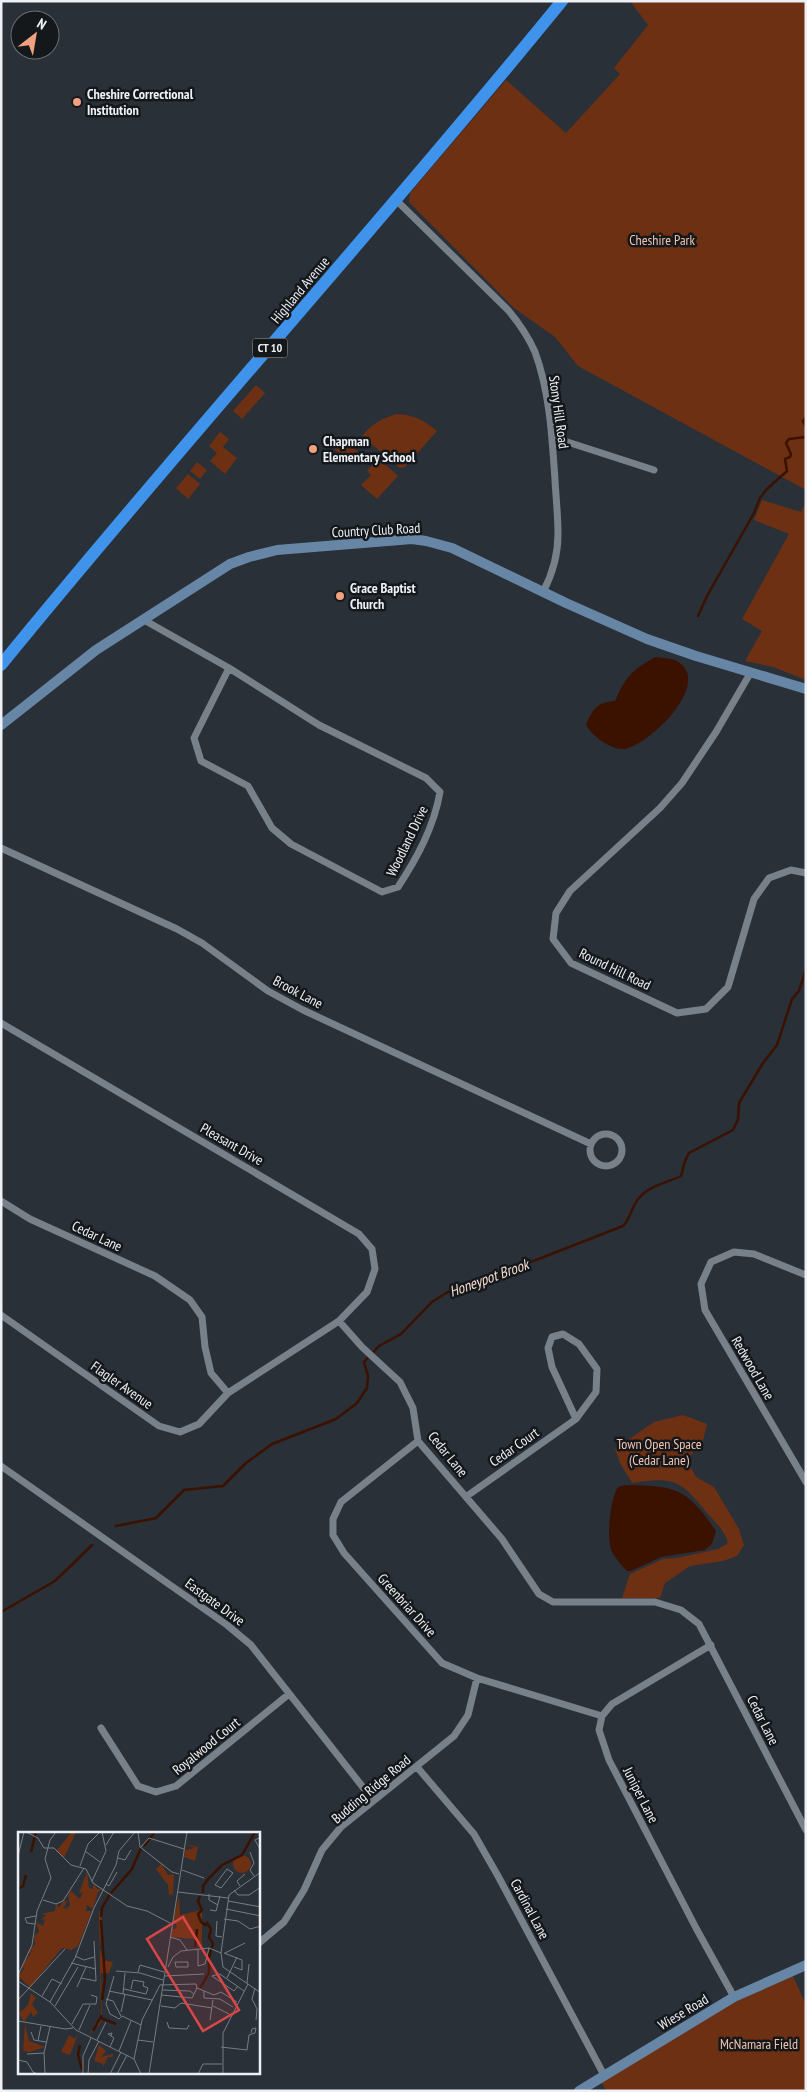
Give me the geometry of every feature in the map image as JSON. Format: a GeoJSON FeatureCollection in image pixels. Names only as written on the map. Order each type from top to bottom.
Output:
{"type":"FeatureCollection","features":[{"type":"Feature","properties":{"kind":"highway","name":"Highland Avenue"},"geometry":{"type":"LineString","coordinates":[[1,665],[94,551],[295,319],[562,1]]}},
{"type":"Feature","properties":{"kind":"street","name":"Stony Hill Road"},"geometry":{"type":"LineString","coordinates":[[395,199],[489,291],[523,330],[534,351],[543,378],[552,437],[558,534],[554,563],[543,592]]}},
{"type":"Feature","properties":{"kind":"street"},"geometry":{"type":"LineString","coordinates":[[552,437],[654,470]]}},
{"type":"Feature","properties":{"kind":"street","name":"Country Club Road"},"geometry":{"type":"LineString","coordinates":[[1,725],[96,650],[218,571],[249,557],[277,550],[412,539],[441,544],[466,554],[543,592],[647,639],[806,690]]}},
{"type":"Feature","properties":{"kind":"street","name":"Woodland Drive"},"geometry":{"type":"LineString","coordinates":[[144,620],[229,668],[319,725],[426,778],[440,792],[436,814],[413,863],[398,888],[382,892],[291,844],[272,828],[248,786],[201,761],[194,738],[229,668]]}},
{"type":"Feature","properties":{"kind":"street","name":"Round Hill Road"},"geometry":{"type":"LineString","coordinates":[[752,672],[716,732],[682,783],[660,808],[570,892],[556,914],[553,939],[571,963],[677,1013],[706,1009],[728,987],[754,899],[769,878],[791,870],[806,873]]}},
{"type":"Feature","properties":{"kind":"street","name":"Brook Lane"},"geometry":{"type":"LineString","coordinates":[[1,848],[177,929],[202,943],[268,992],[303,1010],[590,1144]]}},
{"type":"Feature","properties":{"kind":"street","name":"Pleasant Drive"},"geometry":{"type":"LineString","coordinates":[[1,1023],[360,1234],[372,1249],[375,1269],[367,1292],[339,1321]]}},
{"type":"Feature","properties":{"kind":"street"},"geometry":{"type":"LineString","coordinates":[[608,1134],[618,1140],[622,1150],[621,1155],[614,1164],[600,1166],[592,1159],[590,1144],[598,1136],[608,1134]]}},
{"type":"Feature","properties":{"kind":"street","name":"Cedar Lane"},"geometry":{"type":"LineString","coordinates":[[1,1201],[30,1219],[155,1276],[190,1300],[202,1317],[205,1347],[211,1373],[228,1393]]}},
{"type":"Feature","properties":{"kind":"street","name":"Redwood Lane"},"geometry":{"type":"LineString","coordinates":[[806,1275],[747,1253],[734,1252],[711,1262],[701,1284],[705,1310],[806,1482]]}},
{"type":"Feature","properties":{"kind":"street","name":"Flagler Avenue"},"geometry":{"type":"LineString","coordinates":[[1,1315],[159,1426],[180,1432],[199,1424],[228,1393]]}},
{"type":"Feature","properties":{"kind":"street"},"geometry":{"type":"LineString","coordinates":[[228,1393],[339,1321]]}},
{"type":"Feature","properties":{"kind":"street","name":"Cedar Lane"},"geometry":{"type":"LineString","coordinates":[[339,1321],[362,1347],[400,1382],[412,1408],[418,1441],[502,1539],[538,1594],[553,1602],[655,1602],[681,1610],[699,1624],[806,1830]]}},
{"type":"Feature","properties":{"kind":"street","name":"Cedar Court"},"geometry":{"type":"LineString","coordinates":[[467,1496],[576,1419],[596,1392],[597,1369],[579,1344],[564,1334],[552,1337],[548,1348],[552,1367],[576,1419]]}},
{"type":"Feature","properties":{"kind":"street","name":"Greenbriar Drive"},"geometry":{"type":"LineString","coordinates":[[418,1441],[341,1502],[333,1519],[333,1535],[344,1554],[442,1663],[477,1678],[602,1716]]}},
{"type":"Feature","properties":{"kind":"street","name":"Eastgate Drive"},"geometry":{"type":"LineString","coordinates":[[1,1466],[227,1625],[251,1645],[373,1800]]}},
{"type":"Feature","properties":{"kind":"street"},"geometry":{"type":"LineString","coordinates":[[602,1716],[612,1704],[711,1645]]}},
{"type":"Feature","properties":{"kind":"street","name":"Budding Ridge Road"},"geometry":{"type":"LineString","coordinates":[[260,1942],[284,1922],[304,1890],[322,1850],[341,1827],[454,1736],[468,1715],[477,1678]]}},
{"type":"Feature","properties":{"kind":"street","name":"Royalwood Court"},"geometry":{"type":"LineString","coordinates":[[101,1728],[138,1786],[156,1792],[176,1786],[289,1694]]}},
{"type":"Feature","properties":{"kind":"street","name":"Juniper Lane"},"geometry":{"type":"LineString","coordinates":[[602,1716],[599,1730],[609,1760],[734,1998]]}},
{"type":"Feature","properties":{"kind":"street","name":"Cardinal Lane"},"geometry":{"type":"LineString","coordinates":[[417,1767],[474,1834],[604,2075]]}},
{"type":"Feature","properties":{"kind":"street","name":"Wiese Road"},"geometry":{"type":"LineString","coordinates":[[579,2091],[734,1998],[806,1965]]}},
{"type":"Feature","properties":{"kind":"green space","name":"Cheshire Park"},"geometry":{"type":"Polygon","coordinates":[[[630,1],[806,1],[806,490],[578,366],[555,337],[514,308],[409,202],[410,193],[506,80],[566,133],[620,74],[614,68],[648,25],[630,1]]]}},
{"type":"Feature","properties":{"kind":"green space"},"geometry":{"type":"Polygon","coordinates":[[[256,385],[265,393],[242,419],[233,411],[256,385]]]}},
{"type":"Feature","properties":{"kind":"green space"},"geometry":{"type":"Polygon","coordinates":[[[397,414],[418,419],[437,431],[405,467],[400,468],[362,436],[378,422],[397,414]]]}},
{"type":"Feature","properties":{"kind":"green space"},"geometry":{"type":"Polygon","coordinates":[[[220,432],[229,439],[223,447],[237,458],[225,474],[210,461],[217,453],[209,446],[220,432]]]}},
{"type":"Feature","properties":{"kind":"green space"},"geometry":{"type":"Polygon","coordinates":[[[340,437],[358,452],[349,462],[332,447],[340,437]]]}},
{"type":"Feature","properties":{"kind":"green space"},"geometry":{"type":"Polygon","coordinates":[[[378,458],[398,476],[377,499],[361,485],[371,475],[367,471],[378,458]]]}},
{"type":"Feature","properties":{"kind":"green space"},"geometry":{"type":"Polygon","coordinates":[[[197,462],[207,470],[200,479],[190,471],[197,462]]]}},
{"type":"Feature","properties":{"kind":"green space"},"geometry":{"type":"Polygon","coordinates":[[[188,474],[200,484],[188,499],[176,488],[188,474]]]}},
{"type":"Feature","properties":{"kind":"green space"},"geometry":{"type":"Polygon","coordinates":[[[762,500],[801,512],[806,502],[806,680],[773,667],[745,661],[762,631],[742,619],[789,534],[754,520],[762,500]]]}},
{"type":"Feature","properties":{"kind":"green space","name":"Town Open Space (Cedar Lane)"},"geometry":{"type":"Polygon","coordinates":[[[683,1415],[707,1424],[703,1440],[687,1460],[696,1477],[714,1487],[739,1529],[744,1545],[737,1556],[723,1561],[690,1566],[665,1583],[660,1598],[622,1598],[630,1574],[663,1559],[677,1558],[718,1549],[728,1543],[720,1527],[684,1488],[668,1481],[659,1480],[632,1483],[620,1463],[615,1449],[654,1422],[683,1415]]]}},
{"type":"Feature","properties":{"kind":"green space","name":"McNamara Field"},"geometry":{"type":"Polygon","coordinates":[[[793,1976],[806,2005],[806,2091],[607,2091],[601,2082],[739,2000],[793,1976]]]}},
{"type":"Feature","properties":{"kind":"shaded area"},"geometry":{"type":"Polygon","coordinates":[[[655,657],[678,662],[688,674],[687,687],[682,700],[672,714],[647,738],[624,749],[608,745],[597,738],[586,725],[591,715],[599,705],[615,701],[630,675],[655,657]]]}},
{"type":"Feature","properties":{"kind":"shaded area"},"geometry":{"type":"Polygon","coordinates":[[[626,1485],[669,1489],[679,1492],[688,1498],[697,1506],[716,1531],[712,1544],[705,1550],[661,1557],[631,1571],[627,1571],[612,1552],[609,1538],[611,1510],[615,1493],[618,1487],[626,1485]]]}},
{"type":"Feature","properties":{"kind":"waterway"},"geometry":{"type":"LineString","coordinates":[[806,417],[803,421],[806,427]]}},
{"type":"Feature","properties":{"kind":"waterway"},"geometry":{"type":"LineString","coordinates":[[698,616],[707,596],[754,513],[760,498],[787,471],[785,459],[790,457],[791,454],[786,443],[789,439],[806,437]]}},
{"type":"Feature","properties":{"kind":"waterway","name":"Honeypot Brook"},"geometry":{"type":"LineString","coordinates":[[116,1526],[156,1518],[184,1490],[223,1486],[246,1463],[272,1444],[336,1419],[357,1403],[367,1388],[368,1376],[364,1362],[379,1346],[401,1334],[432,1302],[446,1293],[466,1284],[487,1282],[500,1274],[623,1226],[628,1220],[636,1201],[643,1194],[653,1187],[681,1176],[689,1153],[733,1130],[738,1119],[739,1103],[763,1063],[777,1045],[792,999],[799,991],[806,969]]}},
{"type":"Feature","properties":{"kind":"waterway","name":"Honeypot Brook"},"geometry":{"type":"LineString","coordinates":[[1,1612],[55,1581],[92,1545]]}},
{"type":"Feature","properties":{"kind":"place","name":"Cheshire Correctional Institution"},"geometry":{"type":"Point","coordinates":[77,102]}},
{"type":"Feature","properties":{"kind":"place","name":"Chapman Elementary School"},"geometry":{"type":"Point","coordinates":[313,449]}},
{"type":"Feature","properties":{"kind":"place","name":"Grace Baptist Church"},"geometry":{"type":"Point","coordinates":[340,596]}}]}
